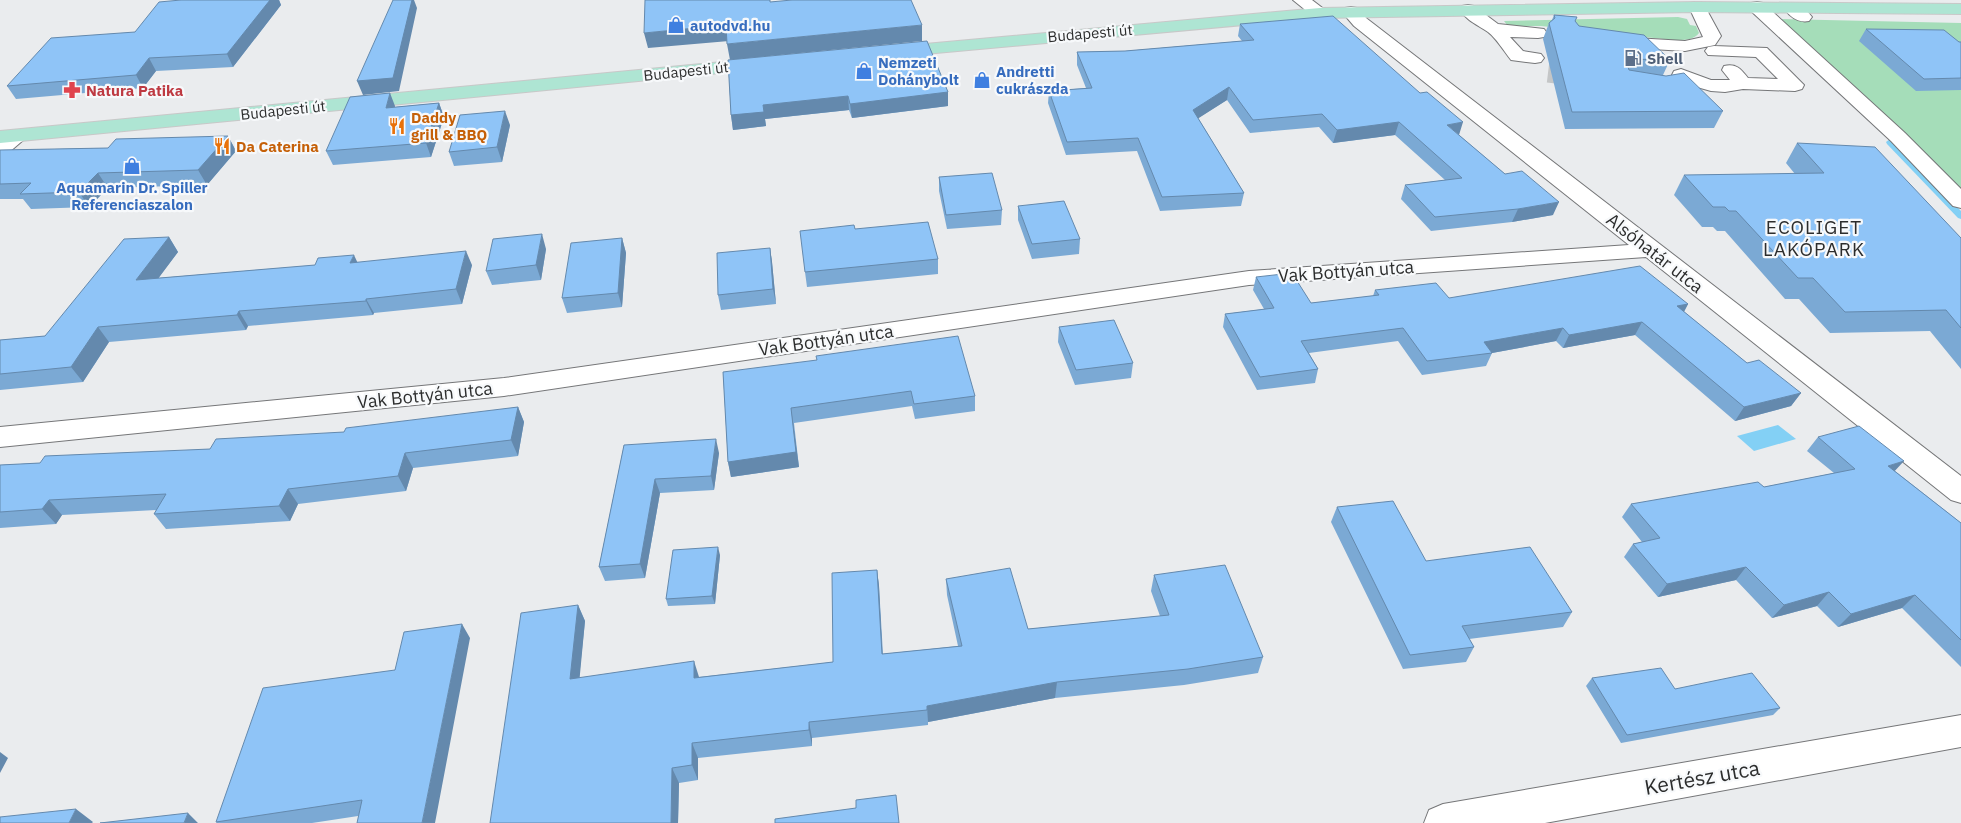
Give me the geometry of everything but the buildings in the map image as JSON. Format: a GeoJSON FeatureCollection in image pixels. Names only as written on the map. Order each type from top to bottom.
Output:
{"type":"FeatureCollection","features":[{"type":"Feature","properties":{"kind":"main road","name":"Budapesti út"},"geometry":{"type":"LineString","coordinates":[[872,54],[1136,28],[1351,12],[1697,7],[1756,7],[1798,12],[1961,10]]}},
{"type":"Feature","properties":{"kind":"main road","name":"Budapesti út"},"geometry":{"type":"LineString","coordinates":[[9,137],[784,62]]}},
{"type":"Feature","properties":{"kind":"street"},"geometry":{"type":"LineString","coordinates":[[1301,0],[1320,14]]}},
{"type":"Feature","properties":{"kind":"street"},"geometry":{"type":"LineString","coordinates":[[1697,7],[1703,14],[1712,36],[1710,43]]}},
{"type":"Feature","properties":{"kind":"street"},"geometry":{"type":"LineString","coordinates":[[1756,7],[1898,137],[1961,201]]}},
{"type":"Feature","properties":{"kind":"street"},"geometry":{"type":"LineString","coordinates":[[1468,10],[1480,23],[1496,31],[1517,56],[1532,70],[1548,74]]}},
{"type":"Feature","properties":{"kind":"street","name":"Alsóhatár utca"},"geometry":{"type":"LineString","coordinates":[[1351,12],[1360,22],[1961,492]]}},
{"type":"Feature","properties":{"kind":"street"},"geometry":{"type":"LineString","coordinates":[[1496,31],[1538,33]]}},
{"type":"Feature","properties":{"kind":"street"},"geometry":{"type":"LineString","coordinates":[[1598,40],[1666,46],[1710,43],[1735,51],[1761,52],[1795,85],[1743,83],[1725,87],[1704,86],[1674,80],[1666,46]]}},
{"type":"Feature","properties":{"kind":"street"},"geometry":{"type":"LineString","coordinates":[[1710,43],[1743,83]]}},
{"type":"Feature","properties":{"kind":"street"},"geometry":{"type":"LineString","coordinates":[[1517,56],[1535,58]]}},
{"type":"Feature","properties":{"kind":"street"},"geometry":{"type":"LineString","coordinates":[[0,150],[9,137]]}},
{"type":"Feature","properties":{"kind":"street","name":"Vak Bottyán utca"},"geometry":{"type":"LineString","coordinates":[[0,437],[504,387],[1249,278],[1652,250]]}},
{"type":"Feature","properties":{"kind":"street","name":"Kertész utca"},"geometry":{"type":"LineString","coordinates":[[1443,823],[1961,731]]}},
{"type":"Feature","properties":{"kind":"green space"},"geometry":{"type":"Polygon","coordinates":[[[1678,17],[1687,19],[1690,25],[1696,26],[1699,33],[1697,36],[1691,39],[1673,40],[1541,26],[1508,26],[1504,21],[1678,17]]]}},
{"type":"Feature","properties":{"kind":"green space"},"geometry":{"type":"Polygon","coordinates":[[[1780,19],[1961,23],[1961,208],[1780,19]]]}},
{"type":"Feature","properties":{"kind":"water"},"geometry":{"type":"Polygon","coordinates":[[[1778,425],[1796,439],[1754,451],[1737,436],[1778,425]]]}},
{"type":"Feature","properties":{"kind":"waterway"},"geometry":{"type":"LineString","coordinates":[[1890,142],[1961,216]]}},
{"type":"Feature","properties":{"kind":"tunnel"},"geometry":{"type":"LineString","coordinates":[[1548,73],[1589,78]]}},
{"type":"Feature","properties":{"kind":"place","name":"autodvd.hu"},"geometry":{"type":"Point","coordinates":[676,25]}},
{"type":"Feature","properties":{"kind":"place","name":"Shell"},"geometry":{"type":"Point","coordinates":[1633,58]}},
{"type":"Feature","properties":{"kind":"place","name":"Nemzeti Dohánybolt"},"geometry":{"type":"Point","coordinates":[864,71]}},
{"type":"Feature","properties":{"kind":"place","name":"Andretti cukrászda"},"geometry":{"type":"Point","coordinates":[982,80]}},
{"type":"Feature","properties":{"kind":"place","name":"Natura Patika"},"geometry":{"type":"Point","coordinates":[72,90]}},
{"type":"Feature","properties":{"kind":"place","name":"Daddy grill & BBQ"},"geometry":{"type":"Point","coordinates":[397,126]}},
{"type":"Feature","properties":{"kind":"place","name":"Da Caterina"},"geometry":{"type":"Point","coordinates":[222,146]}},
{"type":"Feature","properties":{"kind":"place","name":"Aquamarin Dr. Spiller Referenciaszalon"},"geometry":{"type":"Point","coordinates":[132,166]}},
{"type":"Feature","properties":{"kind":"district","name":"ECOLIGET LAKÓPARK"},"geometry":{"type":"Point","coordinates":[1814,238]}}]}
